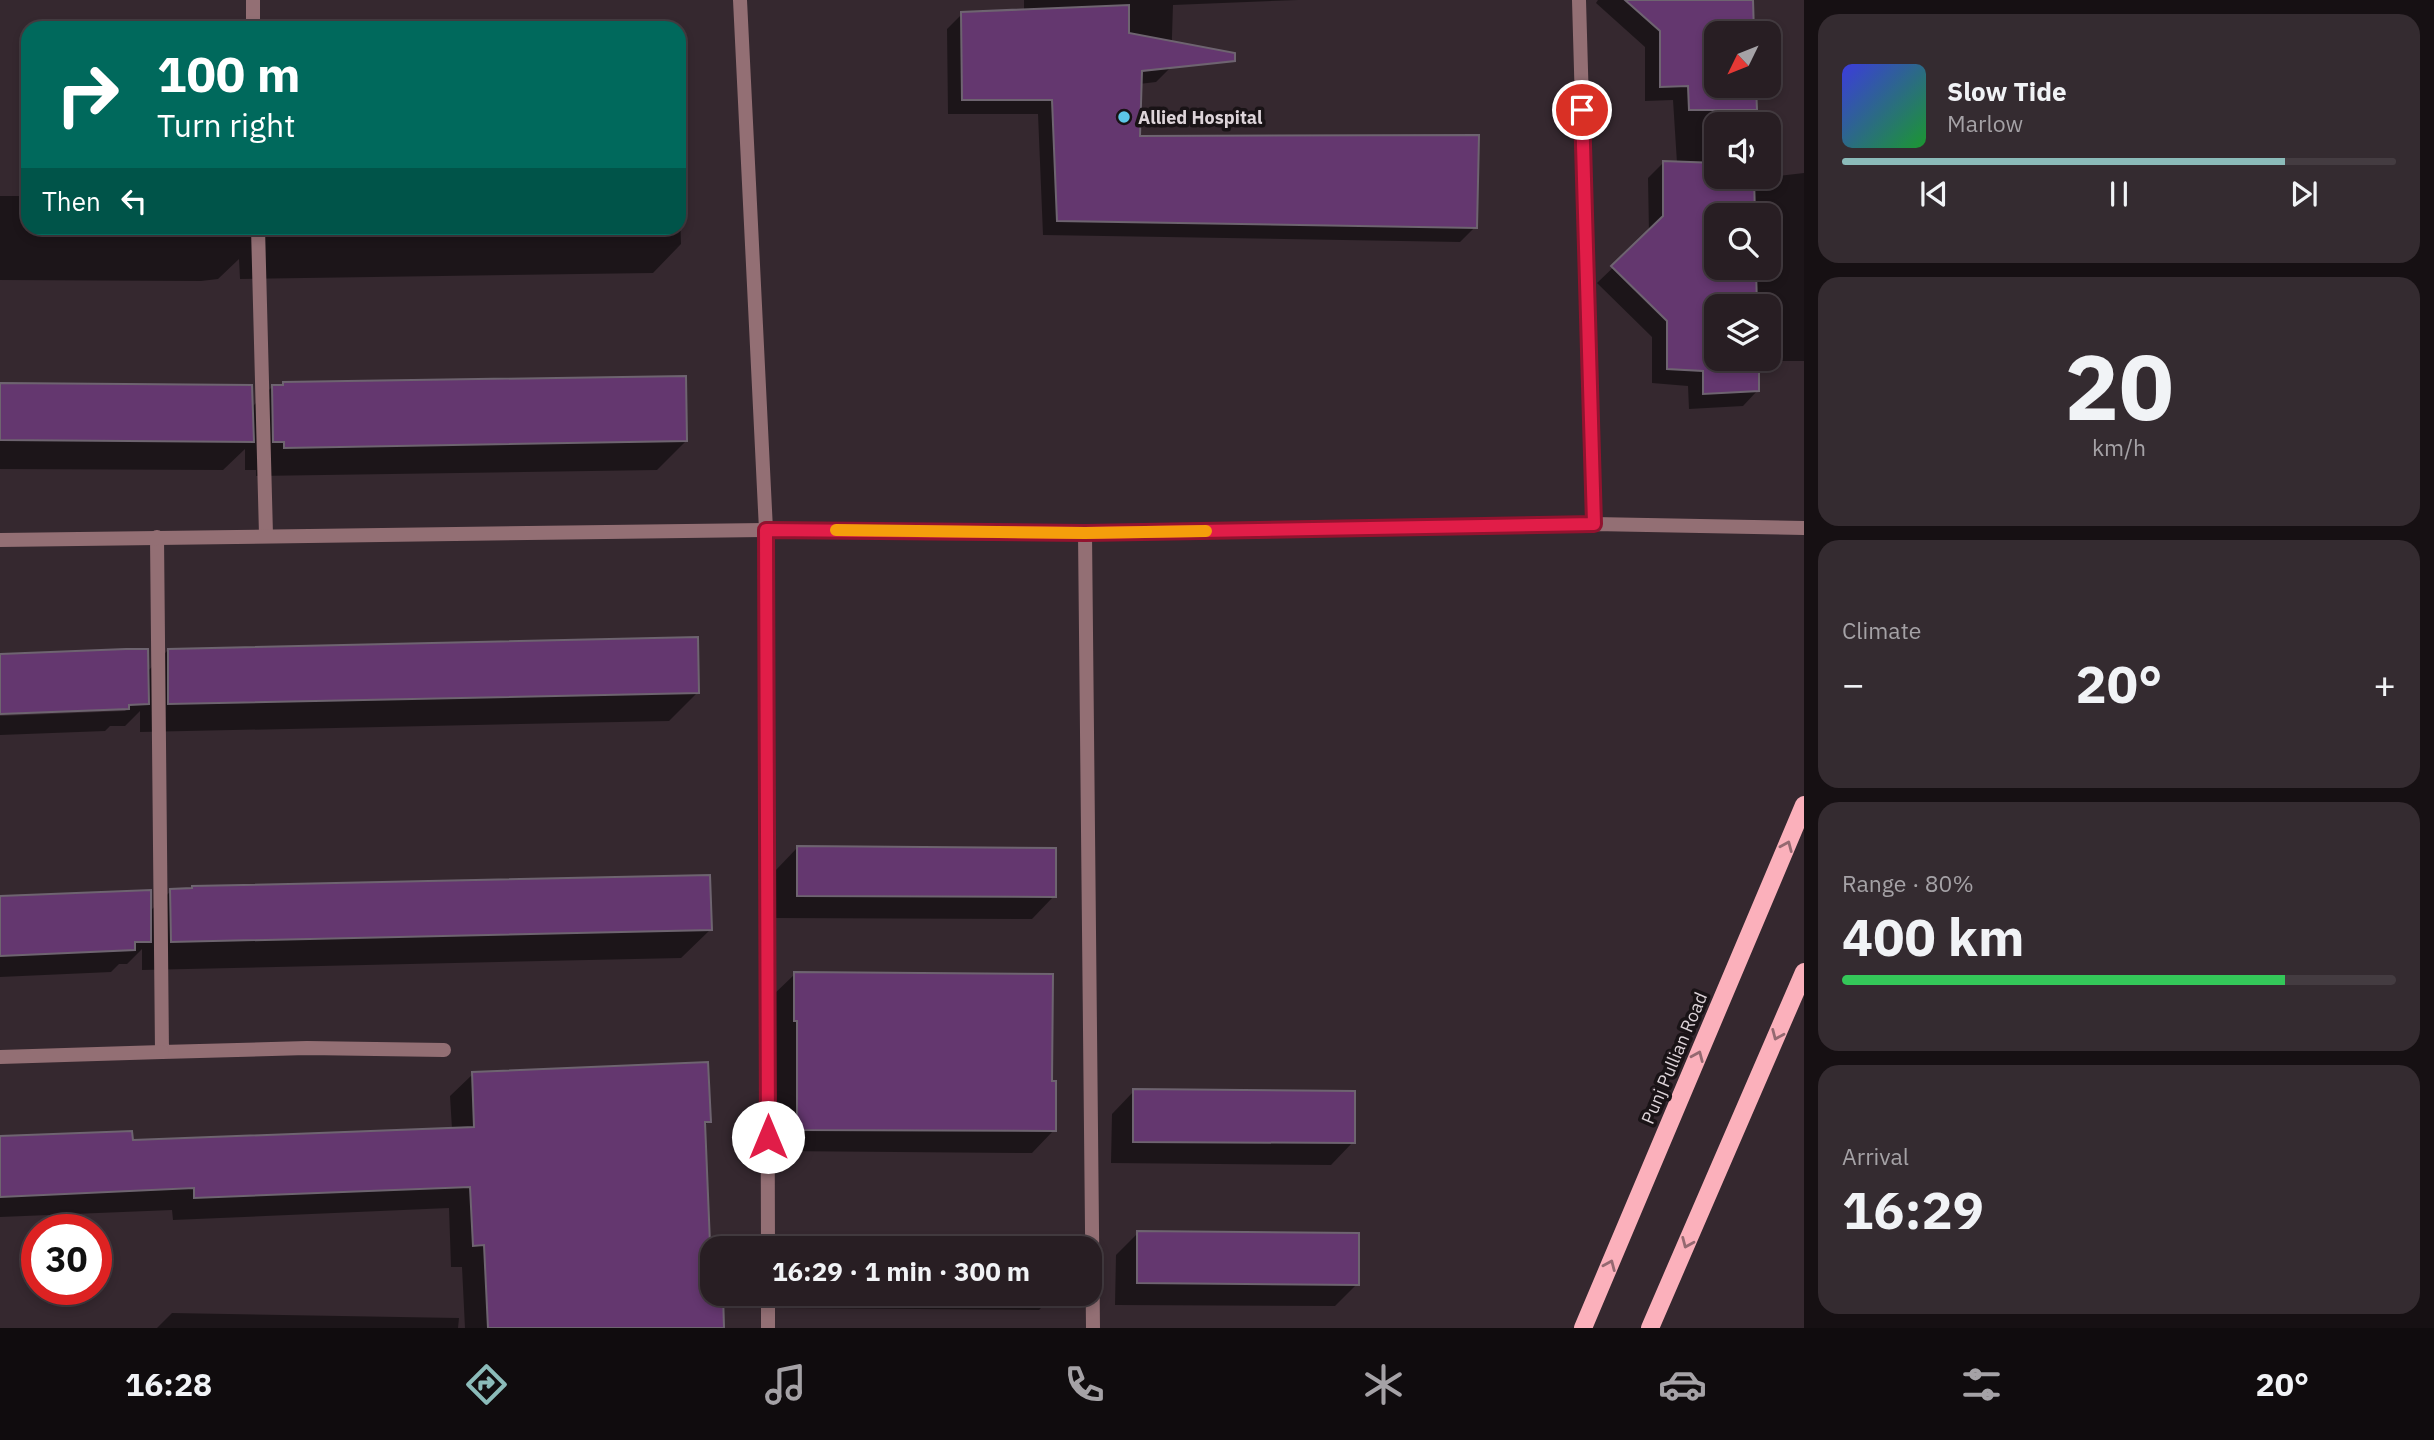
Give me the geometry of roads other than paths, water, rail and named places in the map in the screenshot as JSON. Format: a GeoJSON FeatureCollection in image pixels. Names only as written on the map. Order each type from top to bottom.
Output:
{"type":"FeatureCollection","features":[{"type":"Feature","properties":{"kind":"main road","name":"Punj Pullian Road"},"geometry":{"type":"LineString","coordinates":[[1583,1328],[1804,804]]}},
{"type":"Feature","properties":{"kind":"main road"},"geometry":{"type":"LineString","coordinates":[[1650,1328],[1804,972]]}},
{"type":"Feature","properties":{"kind":"street"},"geometry":{"type":"LineString","coordinates":[[253,0],[253,21]]}},
{"type":"Feature","properties":{"kind":"street"},"geometry":{"type":"LineString","coordinates":[[740,0],[766,530],[768,1236]]}},
{"type":"Feature","properties":{"kind":"street"},"geometry":{"type":"LineString","coordinates":[[1579,0],[1594,524]]}},
{"type":"Feature","properties":{"kind":"street"},"geometry":{"type":"LineString","coordinates":[[258,235],[266,535]]}},
{"type":"Feature","properties":{"kind":"street"},"geometry":{"type":"LineString","coordinates":[[0,540],[766,530],[1085,533],[1594,524],[1804,528]]}},
{"type":"Feature","properties":{"kind":"street"},"geometry":{"type":"LineString","coordinates":[[1085,533],[1093,1328]]}},
{"type":"Feature","properties":{"kind":"street"},"geometry":{"type":"LineString","coordinates":[[157,537],[162,1052]]}},
{"type":"Feature","properties":{"kind":"street"},"geometry":{"type":"LineString","coordinates":[[0,1058],[307,1048],[444,1050]]}},
{"type":"Feature","properties":{"kind":"street"},"geometry":{"type":"LineString","coordinates":[[768,1306],[768,1328]]}},
{"type":"Feature","properties":{"kind":"place","name":"Allied Hospital"},"geometry":{"type":"Point","coordinates":[1124,117]}}]}
